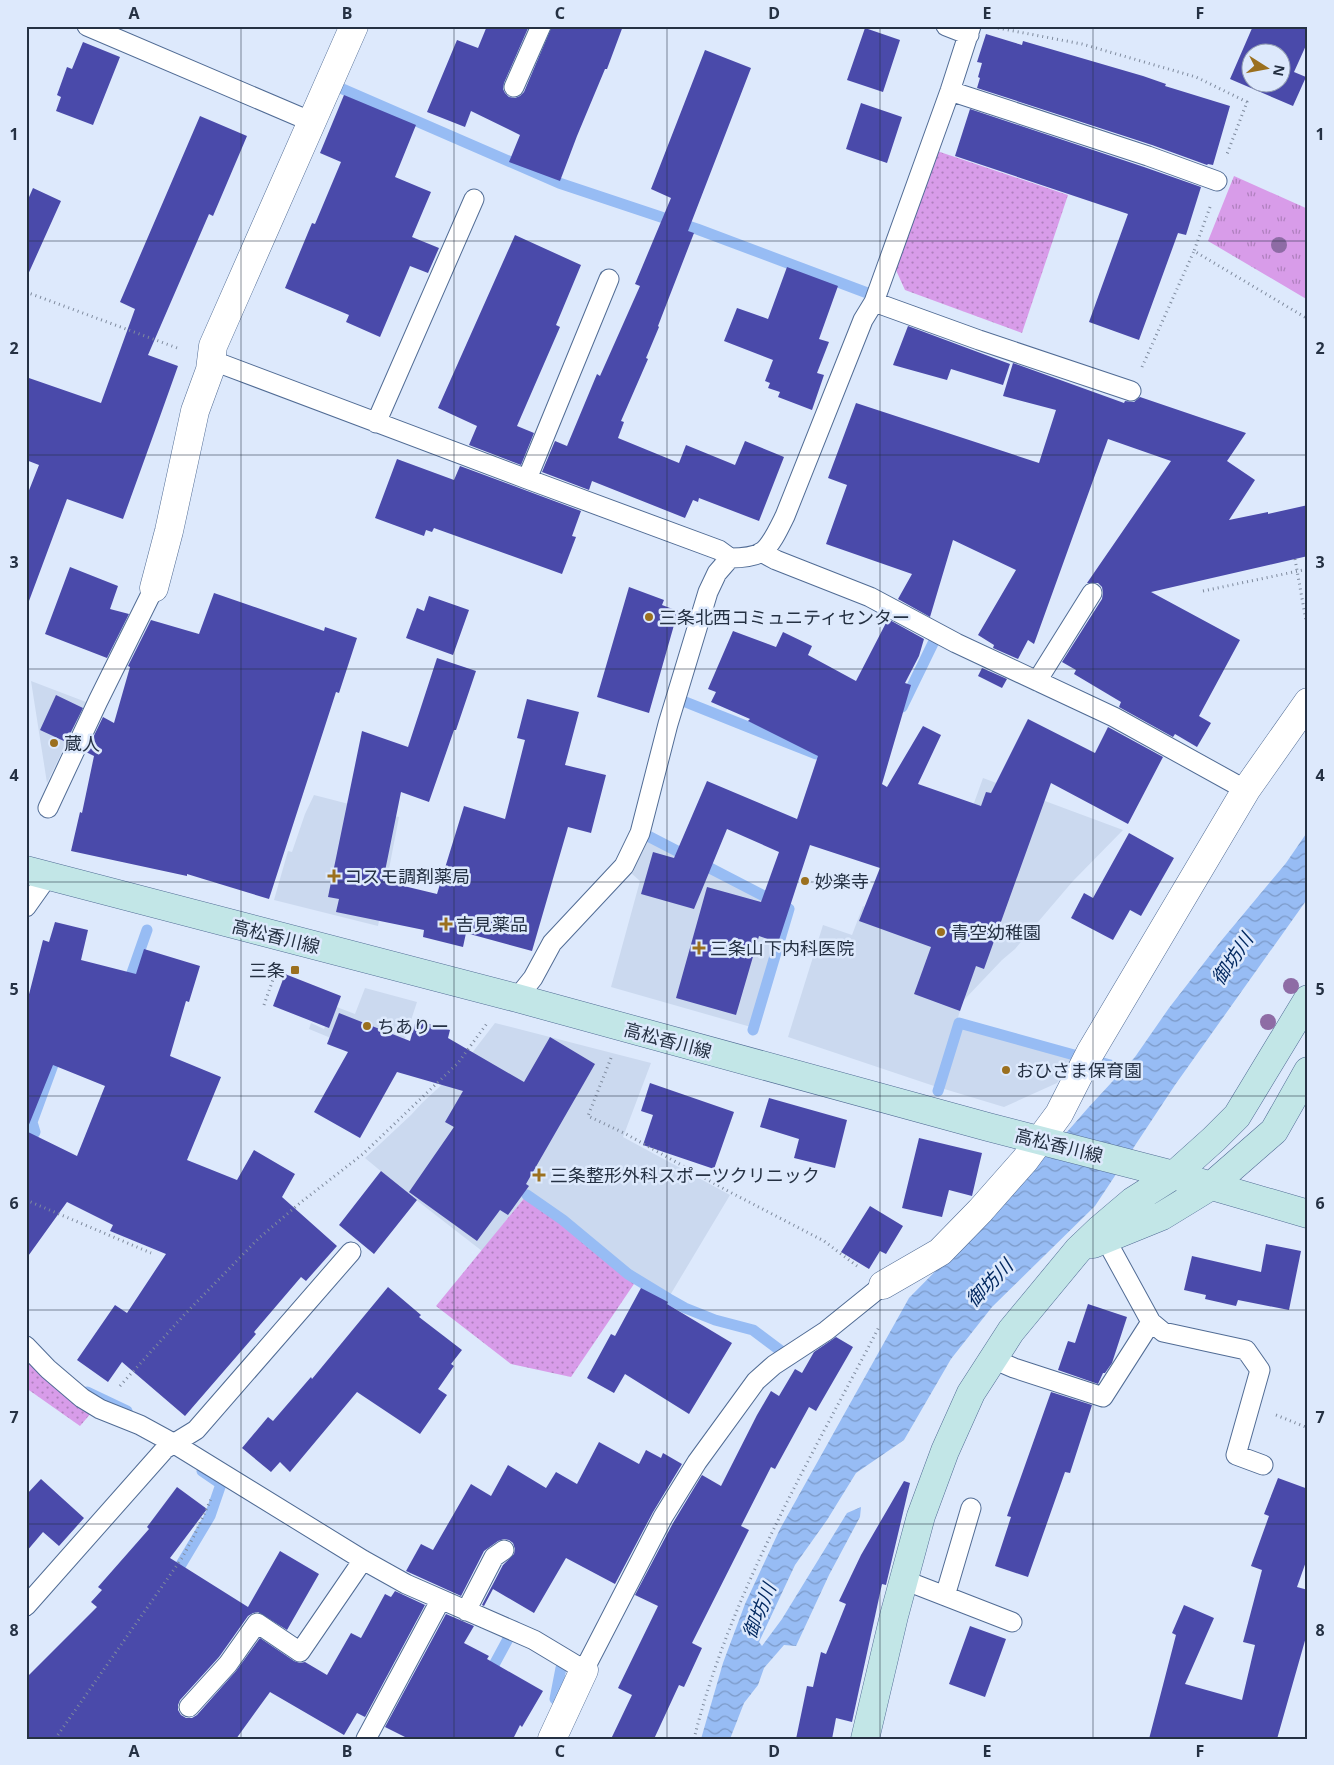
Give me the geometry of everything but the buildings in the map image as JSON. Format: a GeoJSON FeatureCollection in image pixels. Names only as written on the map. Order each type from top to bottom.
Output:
{"type":"FeatureCollection","features":[{"type":"Feature","properties":{"kind":"main road","name":"高松香川線"},"geometry":{"type":"LineString","coordinates":[[37,873],[288,940],[517,998],[1044,1142],[1174,1174],[1308,1214]]}},
{"type":"Feature","properties":{"kind":"main road"},"geometry":{"type":"LineString","coordinates":[[865,1739],[921,1516],[945,1451],[971,1393],[1016,1325],[1078,1250],[1103,1233],[1133,1201],[1174,1174],[1237,1116],[1308,999]]}},
{"type":"Feature","properties":{"kind":"main road"},"geometry":{"type":"LineString","coordinates":[[1103,1233],[1162,1216],[1211,1186],[1274,1131],[1308,1071]]}},
{"type":"Feature","properties":{"kind":"street"},"geometry":{"type":"LineString","coordinates":[[154,588],[169,531],[195,411],[210,370],[213,346],[354,26]]}},
{"type":"Feature","properties":{"kind":"street"},"geometry":{"type":"LineString","coordinates":[[883,1285],[940,1252],[1044,1142],[1098,1039],[1246,790],[1308,702]]}},
{"type":"Feature","properties":{"kind":"street"},"geometry":{"type":"LineString","coordinates":[[552,1739],[584,1670]]}},
{"type":"Feature","properties":{"kind":"lane"},"geometry":{"type":"LineString","coordinates":[[87,26],[312,122]]}},
{"type":"Feature","properties":{"kind":"lane"},"geometry":{"type":"LineString","coordinates":[[514,87],[541,26]]}},
{"type":"Feature","properties":{"kind":"lane"},"geometry":{"type":"LineString","coordinates":[[211,360],[719,550],[730,558],[741,558],[762,552],[772,541],[786,516],[863,320],[874,302],[950,91],[970,31],[946,26]]}},
{"type":"Feature","properties":{"kind":"lane"},"geometry":{"type":"LineString","coordinates":[[950,91],[1148,156],[1217,181]]}},
{"type":"Feature","properties":{"kind":"lane"},"geometry":{"type":"LineString","coordinates":[[376,423],[474,198]]}},
{"type":"Feature","properties":{"kind":"lane"},"geometry":{"type":"LineString","coordinates":[[527,479],[609,279]]}},
{"type":"Feature","properties":{"kind":"lane"},"geometry":{"type":"LineString","coordinates":[[874,302],[1131,391]]}},
{"type":"Feature","properties":{"kind":"lane"},"geometry":{"type":"LineString","coordinates":[[762,552],[776,560],[870,596],[956,643],[1114,717],[1246,790]]}},
{"type":"Feature","properties":{"kind":"lane"},"geometry":{"type":"LineString","coordinates":[[517,998],[543,963],[552,943],[624,866],[640,833],[668,724],[708,592],[717,573],[730,558]]}},
{"type":"Feature","properties":{"kind":"lane"},"geometry":{"type":"LineString","coordinates":[[48,808],[154,588]]}},
{"type":"Feature","properties":{"kind":"lane"},"geometry":{"type":"LineString","coordinates":[[1037,681],[1092,593]]}},
{"type":"Feature","properties":{"kind":"lane"},"geometry":{"type":"LineString","coordinates":[[26,907],[37,873]]}},
{"type":"Feature","properties":{"kind":"lane"},"geometry":{"type":"LineString","coordinates":[[1103,1233],[1151,1322],[1163,1332],[1246,1350],[1260,1370],[1236,1455],[1262,1465]]}},
{"type":"Feature","properties":{"kind":"lane"},"geometry":{"type":"LineString","coordinates":[[26,1606],[165,1449],[196,1430],[351,1252]]}},
{"type":"Feature","properties":{"kind":"lane"},"geometry":{"type":"LineString","coordinates":[[26,1346],[48,1369],[75,1392],[100,1409],[140,1425],[173,1443],[363,1560],[406,1584],[534,1640],[584,1670],[663,1517],[697,1462],[756,1381],[774,1364],[826,1330],[883,1285]]}},
{"type":"Feature","properties":{"kind":"lane"},"geometry":{"type":"LineString","coordinates":[[993,1359],[1014,1368],[1103,1397],[1151,1322]]}},
{"type":"Feature","properties":{"kind":"lane"},"geometry":{"type":"LineString","coordinates":[[945,1596],[971,1508]]}},
{"type":"Feature","properties":{"kind":"lane"},"geometry":{"type":"LineString","coordinates":[[466,1611],[494,1557],[504,1550]]}},
{"type":"Feature","properties":{"kind":"lane"},"geometry":{"type":"LineString","coordinates":[[189,1707],[228,1664],[257,1623],[300,1652],[363,1560]]}},
{"type":"Feature","properties":{"kind":"lane"},"geometry":{"type":"LineString","coordinates":[[904,1580],[1012,1622]]}},
{"type":"Feature","properties":{"kind":"lane"},"geometry":{"type":"LineString","coordinates":[[366,1739],[440,1600]]}},
{"type":"Feature","properties":{"kind":"path"},"geometry":{"type":"LineString","coordinates":[[990,26],[1082,44],[1187,74],[1247,102],[1217,181],[1216,191],[1194,251],[1131,391]]}},
{"type":"Feature","properties":{"kind":"path"},"geometry":{"type":"LineString","coordinates":[[1194,251],[1308,319]]}},
{"type":"Feature","properties":{"kind":"path"},"geometry":{"type":"LineString","coordinates":[[26,292],[211,360]]}},
{"type":"Feature","properties":{"kind":"path"},"geometry":{"type":"LineString","coordinates":[[1295,559],[1308,632]]}},
{"type":"Feature","properties":{"kind":"path"},"geometry":{"type":"LineString","coordinates":[[1203,591],[1308,568]]}},
{"type":"Feature","properties":{"kind":"path"},"geometry":{"type":"LineString","coordinates":[[264,1005],[288,940]]}},
{"type":"Feature","properties":{"kind":"path"},"geometry":{"type":"LineString","coordinates":[[100,1409],[184,1315],[260,1238],[300,1203],[362,1154],[458,1063],[493,1016],[517,998]]}},
{"type":"Feature","properties":{"kind":"path"},"geometry":{"type":"LineString","coordinates":[[622,1028],[588,1116],[626,1134],[726,1190],[824,1241],[883,1285]]}},
{"type":"Feature","properties":{"kind":"path"},"geometry":{"type":"LineString","coordinates":[[26,1200],[151,1253]]}},
{"type":"Feature","properties":{"kind":"path"},"geometry":{"type":"LineString","coordinates":[[694,1739],[699,1719],[740,1603],[775,1527],[884,1318]]}},
{"type":"Feature","properties":{"kind":"path"},"geometry":{"type":"LineString","coordinates":[[1250,1404],[1308,1428]]}},
{"type":"Feature","properties":{"kind":"path"},"geometry":{"type":"LineString","coordinates":[[55,1739],[182,1558],[204,1516],[222,1473]]}},
{"type":"Feature","properties":{"kind":"shaded area","name":"蔵人"},"geometry":{"type":"Polygon","coordinates":[[[31,681],[86,702],[47,783],[31,681]]]}},
{"type":"Feature","properties":{"kind":"shaded area","name":"青空幼稚園"},"geometry":{"type":"Polygon","coordinates":[[[983,778],[1123,830],[1073,881],[1015,949],[963,1001],[937,1087],[788,1037],[823,925],[852,935],[863,906],[929,928],[983,778]]]}},
{"type":"Feature","properties":{"kind":"shaded area","name":"コスモ調剤薬局"},"geometry":{"type":"Polygon","coordinates":[[[314,795],[399,817],[378,926],[274,900],[288,851],[292,852],[305,814],[314,795]]]}},
{"type":"Feature","properties":{"kind":"shaded area","name":"三条山下内科医院"},"geometry":{"type":"Polygon","coordinates":[[[648,838],[788,910],[751,1027],[611,987],[640,881],[631,873],[648,838]]]}},
{"type":"Feature","properties":{"kind":"shaded area","name":"ちありー"},"geometry":{"type":"Polygon","coordinates":[[[365,988],[417,1002],[395,1069],[355,1048],[309,1029],[311,1023],[324,1029],[334,1006],[355,1014],[365,988]]]}},
{"type":"Feature","properties":{"kind":"shaded area","name":"三条整形外科スポーツクリニック"},"geometry":{"type":"Polygon","coordinates":[[[495,1023],[651,1063],[623,1137],[730,1195],[669,1297],[629,1272],[565,1219],[528,1193],[482,1251],[365,1158],[462,1066],[495,1023]]]}},
{"type":"Feature","properties":{"kind":"shaded area","name":"おひさま保育園"},"geometry":{"type":"Polygon","coordinates":[[[961,1025],[1072,1058],[1057,1083],[1004,1107],[941,1088],[961,1025]]]}},
{"type":"Feature","properties":{"kind":"green space"},"geometry":{"type":"Polygon","coordinates":[[[937,151],[1068,195],[1022,333],[905,290],[895,268],[937,151]]]}},
{"type":"Feature","properties":{"kind":"green space"},"geometry":{"type":"Polygon","coordinates":[[[1234,176],[1308,209],[1308,300],[1208,241],[1234,176]]]}},
{"type":"Feature","properties":{"kind":"green space"},"geometry":{"type":"Polygon","coordinates":[[[526,1196],[636,1281],[571,1377],[511,1364],[436,1306],[526,1196]]]}},
{"type":"Feature","properties":{"kind":"green space"},"geometry":{"type":"Polygon","coordinates":[[[26,1353],[92,1412],[80,1426],[26,1388],[26,1353]]]}},
{"type":"Feature","properties":{"kind":"water","name":"御坊川"},"geometry":{"type":"Polygon","coordinates":[[[1308,831],[1308,898],[1175,1085],[1095,1206],[992,1307],[951,1359],[904,1440],[856,1473],[827,1520],[795,1565],[759,1642],[762,1646],[782,1619],[847,1513],[861,1507],[860,1517],[829,1575],[796,1646],[784,1645],[764,1668],[758,1685],[744,1703],[730,1739],[701,1739],[723,1663],[745,1604],[780,1529],[909,1298],[1024,1181],[1135,1057],[1169,1008],[1221,941],[1286,863],[1308,831]]]}},
{"type":"Feature","properties":{"kind":"waterway"},"geometry":{"type":"LineString","coordinates":[[338,87],[559,183],[697,229],[870,294]]}},
{"type":"Feature","properties":{"kind":"waterway"},"geometry":{"type":"LineString","coordinates":[[902,707],[938,633]]}},
{"type":"Feature","properties":{"kind":"waterway"},"geometry":{"type":"LineString","coordinates":[[683,701],[816,754],[822,750]]}},
{"type":"Feature","properties":{"kind":"waterway"},"geometry":{"type":"LineString","coordinates":[[648,836],[789,909],[753,1030]]}},
{"type":"Feature","properties":{"kind":"waterway"},"geometry":{"type":"LineString","coordinates":[[127,987],[147,930]]}},
{"type":"Feature","properties":{"kind":"waterway"},"geometry":{"type":"LineString","coordinates":[[938,1091],[959,1023],[1139,1073]]}},
{"type":"Feature","properties":{"kind":"waterway"},"geometry":{"type":"LineString","coordinates":[[26,1145],[35,1132],[32,1122],[58,1051]]}},
{"type":"Feature","properties":{"kind":"waterway"},"geometry":{"type":"LineString","coordinates":[[527,1195],[563,1220],[628,1274],[685,1308],[715,1320],[753,1330],[781,1351]]}},
{"type":"Feature","properties":{"kind":"waterway"},"geometry":{"type":"LineString","coordinates":[[87,1392],[127,1411]]}},
{"type":"Feature","properties":{"kind":"waterway"},"geometry":{"type":"LineString","coordinates":[[173,1578],[210,1516],[221,1484],[202,1471]]}},
{"type":"Feature","properties":{"kind":"waterway"},"geometry":{"type":"LineString","coordinates":[[488,1676],[515,1626]]}},
{"type":"Feature","properties":{"kind":"waterway"},"geometry":{"type":"LineString","coordinates":[[555,1699],[561,1668]]}},
{"type":"Feature","properties":{"kind":"place","name":"三条北西コミュニティセンター"},"geometry":{"type":"Point","coordinates":[649,617]}},
{"type":"Feature","properties":{"kind":"place","name":"蔵人"},"geometry":{"type":"Point","coordinates":[54,743]}},
{"type":"Feature","properties":{"kind":"place","name":"コスモ調剤薬局"},"geometry":{"type":"Point","coordinates":[334,876]}},
{"type":"Feature","properties":{"kind":"place","name":"妙楽寺"},"geometry":{"type":"Point","coordinates":[805,881]}},
{"type":"Feature","properties":{"kind":"place","name":"吉見薬品"},"geometry":{"type":"Point","coordinates":[446,924]}},
{"type":"Feature","properties":{"kind":"place","name":"青空幼稚園"},"geometry":{"type":"Point","coordinates":[941,932]}},
{"type":"Feature","properties":{"kind":"place","name":"三条山下内科医院"},"geometry":{"type":"Point","coordinates":[699,948]}},
{"type":"Feature","properties":{"kind":"place","name":"三条"},"geometry":{"type":"Point","coordinates":[295,970]}},
{"type":"Feature","properties":{"kind":"place","name":"ちありー"},"geometry":{"type":"Point","coordinates":[367,1026]}},
{"type":"Feature","properties":{"kind":"place","name":"おひさま保育園"},"geometry":{"type":"Point","coordinates":[1006,1070]}},
{"type":"Feature","properties":{"kind":"place","name":"三条整形外科スポーツクリニック"},"geometry":{"type":"Point","coordinates":[539,1175]}}]}
